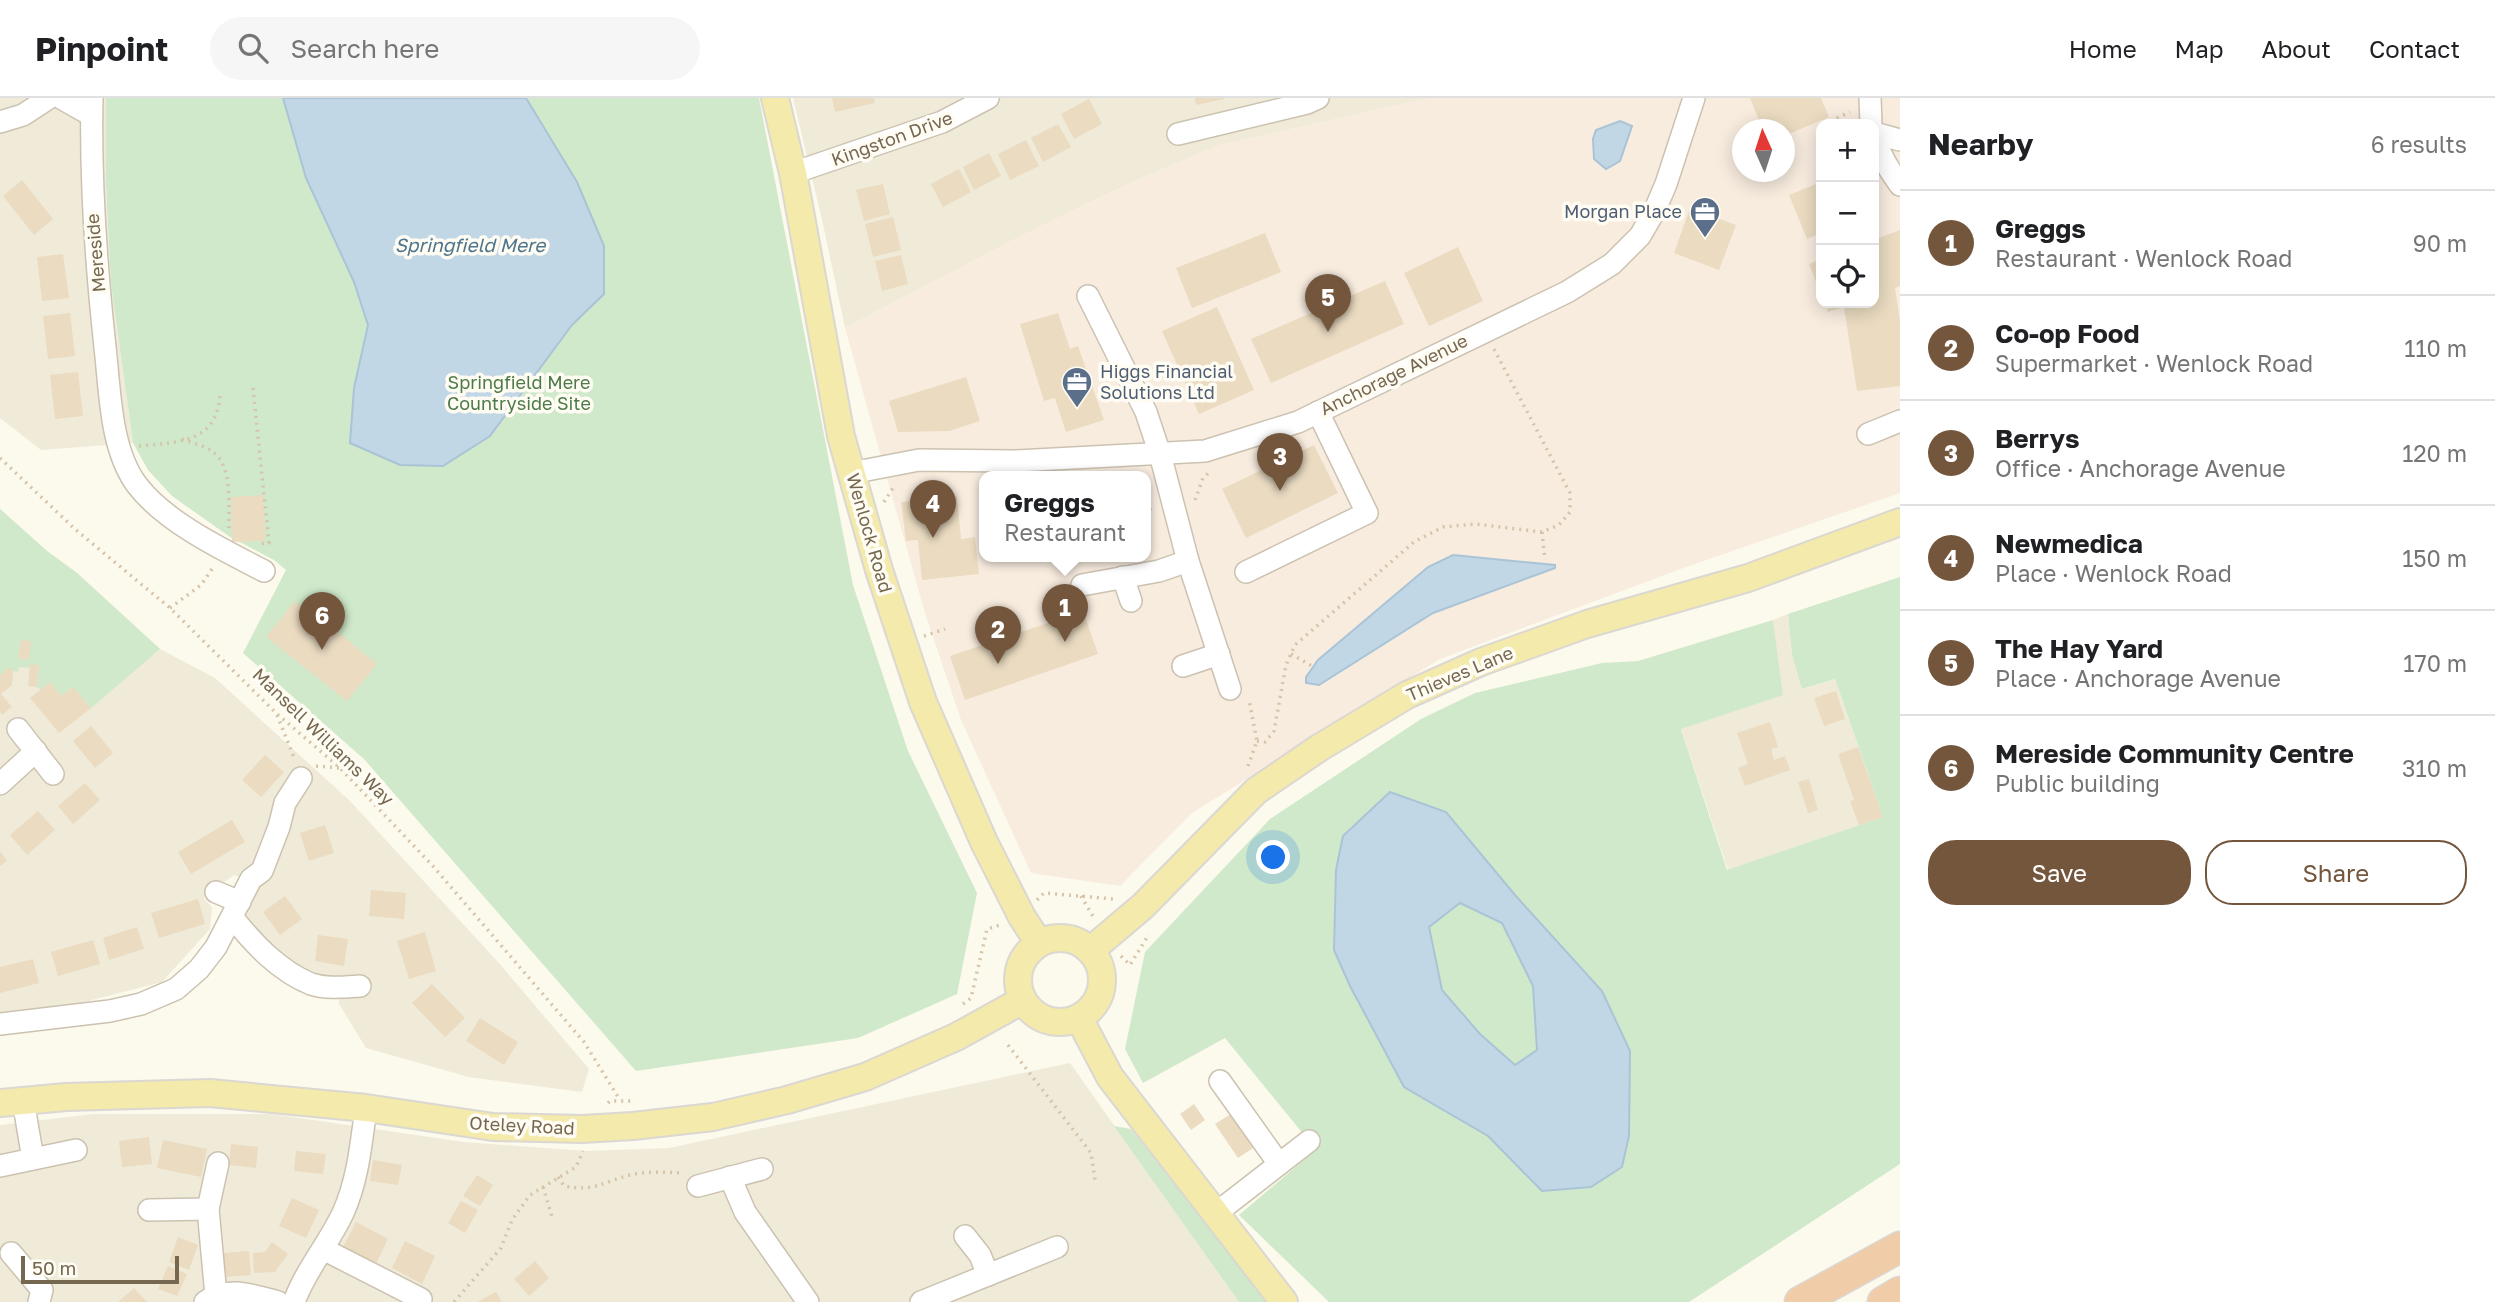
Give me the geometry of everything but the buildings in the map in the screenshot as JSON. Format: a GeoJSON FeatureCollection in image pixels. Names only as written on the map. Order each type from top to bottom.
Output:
{"type":"FeatureCollection","features":[{"type":"Feature","properties":{"kind":"highway"},"geometry":{"type":"LineString","coordinates":[[1800,1302],[1900,1247]]}},
{"type":"Feature","properties":{"kind":"highway"},"geometry":{"type":"LineString","coordinates":[[1883,1302],[1900,1292]]}},
{"type":"Feature","properties":{"kind":"main road","name":"Wenlock Road"},"geometry":{"type":"LineString","coordinates":[[775,98],[793,173],[841,436],[879,570],[923,702],[984,842],[1022,917],[1039,943]]}},
{"type":"Feature","properties":{"kind":"main road","name":"Thieves Lane"},"geometry":{"type":"LineString","coordinates":[[1091,950],[1143,906],[1256,791],[1319,748],[1407,695],[1481,662],[1587,624],[1748,578],[1900,522]]}},
{"type":"Feature","properties":{"kind":"main road"},"geometry":{"type":"LineString","coordinates":[[1052,938],[1066,938],[1091,950],[1102,974],[1102,987],[1098,1000],[1090,1011],[1066,1022],[1054,1022],[1030,1011],[1018,988],[1018,975],[1021,962],[1028,951],[1039,943],[1052,938]]}},
{"type":"Feature","properties":{"kind":"main road","name":"Oteley Road"},"geometry":{"type":"LineString","coordinates":[[11,1101],[210,1093],[366,1108],[480,1125],[518,1128],[610,1128],[713,1117],[787,1100],[891,1068],[956,1037],[1023,1000]]}},
{"type":"Feature","properties":{"kind":"main road"},"geometry":{"type":"LineString","coordinates":[[1079,1018],[1110,1077],[1284,1302]]}},
{"type":"Feature","properties":{"kind":"street"},"geometry":{"type":"LineString","coordinates":[[0,122],[23,114],[49,98]]}},
{"type":"Feature","properties":{"kind":"street"},"geometry":{"type":"LineString","coordinates":[[61,98],[91,107]]}},
{"type":"Feature","properties":{"kind":"street","name":"Kingston Drive"},"geometry":{"type":"LineString","coordinates":[[793,173],[932,126],[963,113],[988,98]]}},
{"type":"Feature","properties":{"kind":"street"},"geometry":{"type":"LineString","coordinates":[[1178,134],[1307,103],[1318,98]]}},
{"type":"Feature","properties":{"kind":"street","name":"Anchorage Avenue"},"geometry":{"type":"LineString","coordinates":[[851,473],[919,460],[1014,461],[1205,451],[1252,438],[1318,412],[1567,292],[1612,264],[1640,236],[1679,174],[1693,98]]}},
{"type":"Feature","properties":{"kind":"street"},"geometry":{"type":"LineString","coordinates":[[1870,98],[1871,119]]}},
{"type":"Feature","properties":{"kind":"street","name":"Mereside"},"geometry":{"type":"LineString","coordinates":[[91,107],[91,183],[99,285],[119,448],[137,485],[168,514],[227,542],[264,570]]}},
{"type":"Feature","properties":{"kind":"street"},"geometry":{"type":"LineString","coordinates":[[1879,135],[1900,140]]}},
{"type":"Feature","properties":{"kind":"street"},"geometry":{"type":"LineString","coordinates":[[1879,147],[1887,168],[1900,185]]}},
{"type":"Feature","properties":{"kind":"street"},"geometry":{"type":"LineString","coordinates":[[1088,296],[1146,412],[1188,561],[1219,654],[1238,691]]}},
{"type":"Feature","properties":{"kind":"street"},"geometry":{"type":"LineString","coordinates":[[1247,572],[1367,513],[1318,412]]}},
{"type":"Feature","properties":{"kind":"street"},"geometry":{"type":"LineString","coordinates":[[1868,434],[1900,421]]}},
{"type":"Feature","properties":{"kind":"street"},"geometry":{"type":"LineString","coordinates":[[1083,585],[1159,571],[1188,561]]}},
{"type":"Feature","properties":{"kind":"street"},"geometry":{"type":"LineString","coordinates":[[1123,577],[1131,601]]}},
{"type":"Feature","properties":{"kind":"street"},"geometry":{"type":"LineString","coordinates":[[1184,666],[1219,654]]}},
{"type":"Feature","properties":{"kind":"street"},"geometry":{"type":"LineString","coordinates":[[18,729],[53,774]]}},
{"type":"Feature","properties":{"kind":"street"},"geometry":{"type":"LineString","coordinates":[[0,784],[36,751]]}},
{"type":"Feature","properties":{"kind":"street"},"geometry":{"type":"LineString","coordinates":[[0,1024],[110,1011],[141,1004],[176,989],[199,969],[216,947],[251,880],[262,871],[268,860],[285,803],[301,769]]}},
{"type":"Feature","properties":{"kind":"street"},"geometry":{"type":"LineString","coordinates":[[216,892],[237,910],[249,938],[270,959],[288,983],[360,986]]}},
{"type":"Feature","properties":{"kind":"street"},"geometry":{"type":"LineString","coordinates":[[1220,1081],[1279,1164]]}},
{"type":"Feature","properties":{"kind":"street"},"geometry":{"type":"LineString","coordinates":[[11,1101],[33,1159]]}},
{"type":"Feature","properties":{"kind":"street"},"geometry":{"type":"LineString","coordinates":[[294,1302],[302,1281],[323,1249],[353,1189],[366,1108]]}},
{"type":"Feature","properties":{"kind":"street"},"geometry":{"type":"LineString","coordinates":[[1214,1214],[1309,1141]]}},
{"type":"Feature","properties":{"kind":"street"},"geometry":{"type":"LineString","coordinates":[[0,1166],[76,1150]]}},
{"type":"Feature","properties":{"kind":"street"},"geometry":{"type":"LineString","coordinates":[[218,1163],[208,1209],[211,1299],[228,1293],[246,1293],[278,1302]]}},
{"type":"Feature","properties":{"kind":"street"},"geometry":{"type":"LineString","coordinates":[[692,1179],[730,1177],[761,1169]]}},
{"type":"Feature","properties":{"kind":"street"},"geometry":{"type":"LineString","coordinates":[[730,1177],[745,1212],[808,1302]]}},
{"type":"Feature","properties":{"kind":"street"},"geometry":{"type":"LineString","coordinates":[[149,1210],[208,1209]]}},
{"type":"Feature","properties":{"kind":"street"},"geometry":{"type":"LineString","coordinates":[[965,1236],[980,1255],[988,1275]]}},
{"type":"Feature","properties":{"kind":"street"},"geometry":{"type":"LineString","coordinates":[[921,1302],[1057,1247]]}},
{"type":"Feature","properties":{"kind":"street"},"geometry":{"type":"LineString","coordinates":[[323,1249],[421,1299]]}},
{"type":"Feature","properties":{"kind":"street"},"geometry":{"type":"LineString","coordinates":[[10,1253],[42,1290],[39,1302]]}},
{"type":"Feature","properties":{"kind":"path"},"geometry":{"type":"LineString","coordinates":[[1835,119],[1850,112]]}},
{"type":"Feature","properties":{"kind":"path"},"geometry":{"type":"LineString","coordinates":[[1257,741],[1265,742],[1274,732],[1286,665],[1296,645],[1414,542],[1443,527],[1476,524],[1542,532],[1559,525],[1570,512],[1570,493],[1485,331]]}},
{"type":"Feature","properties":{"kind":"path"},"geometry":{"type":"LineString","coordinates":[[253,388],[269,543],[256,544]]}},
{"type":"Feature","properties":{"kind":"path"},"geometry":{"type":"LineString","coordinates":[[119,448],[182,439],[205,432],[219,413],[220,393]]}},
{"type":"Feature","properties":{"kind":"path"},"geometry":{"type":"LineString","coordinates":[[170,608],[201,585],[227,542],[228,488],[225,472],[219,460],[208,449],[182,439]]}},
{"type":"Feature","properties":{"kind":"path","name":"Mansell Williams Way"},"geometry":{"type":"LineString","coordinates":[[0,458],[76,530],[170,608],[276,713],[340,768],[432,865],[584,1042],[620,1100]]}},
{"type":"Feature","properties":{"kind":"path"},"geometry":{"type":"LineString","coordinates":[[1196,506],[1195,496],[1203,478],[1219,465]]}},
{"type":"Feature","properties":{"kind":"path"},"geometry":{"type":"LineString","coordinates":[[885,514],[884,503],[896,483]]}},
{"type":"Feature","properties":{"kind":"path"},"geometry":{"type":"LineString","coordinates":[[1542,532],[1545,560]]}},
{"type":"Feature","properties":{"kind":"path"},"geometry":{"type":"LineString","coordinates":[[922,636],[945,629]]}},
{"type":"Feature","properties":{"kind":"path"},"geometry":{"type":"LineString","coordinates":[[1291,654],[1312,666]]}},
{"type":"Feature","properties":{"kind":"path"},"geometry":{"type":"LineString","coordinates":[[1238,691],[1257,741],[1247,768]]}},
{"type":"Feature","properties":{"kind":"path"},"geometry":{"type":"LineString","coordinates":[[276,713],[301,769],[340,768]]}},
{"type":"Feature","properties":{"kind":"path"},"geometry":{"type":"LineString","coordinates":[[1033,905],[1044,892],[1122,900]]}},
{"type":"Feature","properties":{"kind":"path"},"geometry":{"type":"LineString","coordinates":[[1081,896],[1095,919]]}},
{"type":"Feature","properties":{"kind":"path"},"geometry":{"type":"LineString","coordinates":[[971,998],[987,929],[993,927]]}},
{"type":"Feature","properties":{"kind":"path"},"geometry":{"type":"LineString","coordinates":[[1124,960],[1130,965],[1149,933]]}},
{"type":"Feature","properties":{"kind":"path"},"geometry":{"type":"LineString","coordinates":[[1008,1045],[1091,1153],[1096,1180]]}},
{"type":"Feature","properties":{"kind":"path"},"geometry":{"type":"LineString","coordinates":[[610,1101],[642,1100]]}},
{"type":"Feature","properties":{"kind":"path"},"geometry":{"type":"LineString","coordinates":[[454,1302],[501,1248],[512,1220],[530,1195],[576,1167],[585,1144]]}},
{"type":"Feature","properties":{"kind":"path"},"geometry":{"type":"LineString","coordinates":[[558,1177],[564,1186],[584,1190],[632,1174],[661,1172],[692,1179]]}},
{"type":"Feature","properties":{"kind":"path"},"geometry":{"type":"LineString","coordinates":[[543,1187],[554,1220]]}},
{"type":"Feature","properties":{"kind":"shaded area"},"geometry":{"type":"Polygon","coordinates":[[[0,98],[106,98],[106,186],[111,284],[133,443],[41,450],[0,418],[0,98]]]}},
{"type":"Feature","properties":{"kind":"shaded area"},"geometry":{"type":"Polygon","coordinates":[[[793,98],[1429,98],[1217,146],[1128,184],[1023,235],[845,328],[793,98]]]}},
{"type":"Feature","properties":{"kind":"shaded area"},"geometry":{"type":"Polygon","coordinates":[[[1429,98],[1900,98],[1900,493],[1686,567],[1440,659],[1192,813],[1120,886],[1031,873],[961,720],[924,610],[845,328],[1023,235],[1128,184],[1217,146],[1429,98]]]}},
{"type":"Feature","properties":{"kind":"shaded area"},"geometry":{"type":"Polygon","coordinates":[[[0,509],[47,551],[77,573],[160,649],[215,678],[350,801],[498,962],[589,1069],[582,1092],[469,1077],[366,1048],[339,1004],[338,980],[313,978],[286,961],[244,921],[254,881],[234,875],[219,886],[211,883],[204,898],[212,908],[210,929],[162,982],[65,1007],[0,1013],[0,509]]]}},
{"type":"Feature","properties":{"kind":"shaded area"},"geometry":{"type":"Polygon","coordinates":[[[1788,614],[1792,655],[1803,689],[1835,679],[1883,817],[1728,870],[1681,728],[1782,695],[1773,620],[1788,614]]]}},
{"type":"Feature","properties":{"kind":"shaded area"},"geometry":{"type":"Polygon","coordinates":[[[1070,1063],[1239,1302],[0,1302],[0,1125],[94,1114],[272,1114],[464,1142],[585,1151],[669,1148],[1070,1063]]]}},
{"type":"Feature","properties":{"kind":"green space","name":"Springfield Mere Countryside Site"},"geometry":{"type":"Polygon","coordinates":[[[106,98],[759,98],[853,585],[908,751],[977,893],[957,994],[858,1038],[636,1071],[364,759],[243,653],[286,570],[274,560],[230,537],[172,496],[148,470],[133,443],[111,284],[106,186],[106,98]]]}},
{"type":"Feature","properties":{"kind":"green space"},"geometry":{"type":"Polygon","coordinates":[[[0,509],[47,551],[77,573],[160,649],[91,708],[73,687],[61,696],[50,682],[41,690],[37,687],[39,665],[19,667],[18,672],[0,675],[0,509]]]}},
{"type":"Feature","properties":{"kind":"green space"},"geometry":{"type":"Polygon","coordinates":[[[1900,577],[1900,1164],[1689,1302],[1329,1302],[1239,1215],[1318,1148],[1309,1141],[1225,1038],[1143,1083],[1125,1049],[1145,952],[1270,819],[1421,719],[1475,693],[1602,663],[1638,661],[1773,620],[1783,695],[1681,729],[1727,870],[1883,817],[1835,679],[1802,689],[1792,655],[1788,614],[1900,577]]]}},
{"type":"Feature","properties":{"kind":"green space"},"geometry":{"type":"Polygon","coordinates":[[[1114,1126],[1131,1129],[1270,1302],[1239,1302],[1114,1126]]]}},
{"type":"Feature","properties":{"kind":"water","name":"Springfield Mere"},"geometry":{"type":"Polygon","coordinates":[[[283,98],[526,98],[577,182],[604,246],[604,294],[572,325],[490,436],[443,466],[400,465],[350,443],[354,388],[368,325],[354,282],[306,178],[283,98]]]}},
{"type":"Feature","properties":{"kind":"water"},"geometry":{"type":"Polygon","coordinates":[[[1620,121],[1632,126],[1620,161],[1606,169],[1594,159],[1593,139],[1596,130],[1620,121]]]}},
{"type":"Feature","properties":{"kind":"water"},"geometry":{"type":"Polygon","coordinates":[[[1453,555],[1555,565],[1555,568],[1433,613],[1319,685],[1306,683],[1306,677],[1318,660],[1428,567],[1453,555]]]}},
{"type":"Feature","properties":{"kind":"water"},"geometry":{"type":"Polygon","coordinates":[[[1390,792],[1446,812],[1515,895],[1602,991],[1630,1051],[1629,1136],[1622,1167],[1591,1187],[1542,1191],[1488,1136],[1404,1087],[1350,986],[1334,950],[1336,870],[1343,836],[1390,792]],[[1460,903],[1429,927],[1442,990],[1480,1034],[1515,1065],[1537,1050],[1533,986],[1502,923],[1460,903]]]}},
{"type":"Feature","properties":{"kind":"place","name":"Morgan Place"},"geometry":{"type":"Point","coordinates":[1705,239]}},
{"type":"Feature","properties":{"kind":"place","name":"The Hay Yard"},"geometry":{"type":"Point","coordinates":[1328,332]}},
{"type":"Feature","properties":{"kind":"place","name":"Higgs Financial Solutions Ltd"},"geometry":{"type":"Point","coordinates":[1077,409]}},
{"type":"Feature","properties":{"kind":"place","name":"Berrys"},"geometry":{"type":"Point","coordinates":[1280,491]}},
{"type":"Feature","properties":{"kind":"place","name":"Newmedica"},"geometry":{"type":"Point","coordinates":[933,538]}},
{"type":"Feature","properties":{"kind":"place","name":"Greggs"},"geometry":{"type":"Point","coordinates":[1065,642]}},
{"type":"Feature","properties":{"kind":"place","name":"Mereside Community Centre"},"geometry":{"type":"Point","coordinates":[322,650]}},
{"type":"Feature","properties":{"kind":"place","name":"Co-op Food"},"geometry":{"type":"Point","coordinates":[998,664]}}]}
